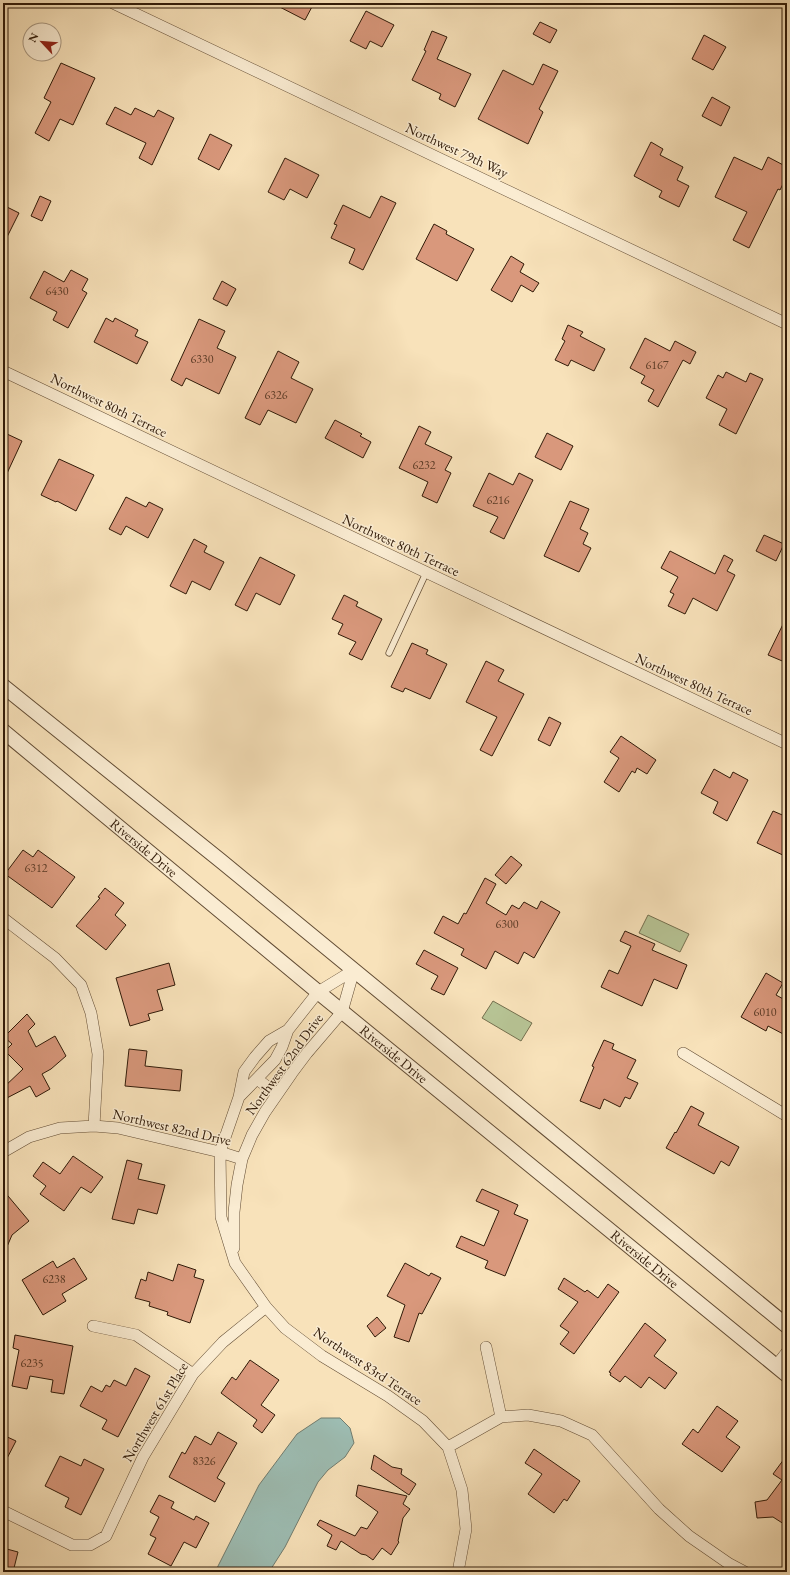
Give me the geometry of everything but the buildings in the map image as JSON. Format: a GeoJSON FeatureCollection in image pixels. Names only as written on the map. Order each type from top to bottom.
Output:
{"type":"FeatureCollection","features":[{"type":"Feature","properties":{"kind":"street","name":"Northwest 79th Way"},"geometry":{"type":"LineString","coordinates":[[113,3],[787,324]]}},
{"type":"Feature","properties":{"kind":"street","name":"Northwest 80th Terrace"},"geometry":{"type":"LineString","coordinates":[[3,371],[787,744]]}},
{"type":"Feature","properties":{"kind":"street"},"geometry":{"type":"LineString","coordinates":[[3,686],[354,970],[787,1326]]}},
{"type":"Feature","properties":{"kind":"street","name":"Riverside Drive"},"geometry":{"type":"LineString","coordinates":[[3,731],[342,1012],[787,1375]]}},
{"type":"Feature","properties":{"kind":"street"},"geometry":{"type":"LineString","coordinates":[[3,918],[55,958],[81,985],[91,1013],[98,1054],[94,1126]]}},
{"type":"Feature","properties":{"kind":"street","name":"Northwest 62nd Drive"},"geometry":{"type":"LineString","coordinates":[[239,1097],[275,1060],[282,1047],[288,1030],[318,992],[354,970]]}},
{"type":"Feature","properties":{"kind":"street","name":"Northwest 62nd Drive"},"geometry":{"type":"LineString","coordinates":[[235,1263],[234,1212],[242,1159],[252,1135],[277,1094],[342,1012],[354,970]]}},
{"type":"Feature","properties":{"kind":"street","name":"Northwest 62nd Drive"},"geometry":{"type":"LineString","coordinates":[[235,1263],[221,1216],[220,1152],[239,1097],[244,1072],[269,1041],[288,1030]]}},
{"type":"Feature","properties":{"kind":"street"},"geometry":{"type":"LineString","coordinates":[[683,1053],[787,1116]]}},
{"type":"Feature","properties":{"kind":"street"},"geometry":{"type":"LineString","coordinates":[[257,1079],[277,1094]]}},
{"type":"Feature","properties":{"kind":"street","name":"Northwest 82nd Drive"},"geometry":{"type":"LineString","coordinates":[[3,1152],[29,1137],[60,1128],[94,1126],[118,1128],[220,1152],[242,1159]]}},
{"type":"Feature","properties":{"kind":"street","name":"Northwest 83rd Terrace"},"geometry":{"type":"LineString","coordinates":[[235,1263],[266,1307],[285,1328],[322,1356],[388,1396],[423,1421],[448,1447]]}},
{"type":"Feature","properties":{"kind":"street","name":"Northwest 61st Place"},"geometry":{"type":"LineString","coordinates":[[3,1511],[72,1545],[90,1545],[106,1536],[143,1457],[193,1374],[222,1342],[266,1307]]}},
{"type":"Feature","properties":{"kind":"street"},"geometry":{"type":"LineString","coordinates":[[93,1326],[136,1335],[193,1374]]}},
{"type":"Feature","properties":{"kind":"street"},"geometry":{"type":"LineString","coordinates":[[486,1347],[501,1417]]}},
{"type":"Feature","properties":{"kind":"street"},"geometry":{"type":"LineString","coordinates":[[776,1366],[787,1352]]}},
{"type":"Feature","properties":{"kind":"street"},"geometry":{"type":"LineString","coordinates":[[458,1572],[466,1529],[462,1490],[448,1447],[501,1417],[528,1415],[561,1421],[592,1435],[659,1509],[692,1539],[728,1563],[745,1572]]}},
{"type":"Feature","properties":{"kind":"lane"},"geometry":{"type":"LineString","coordinates":[[389,653],[426,573]]}},
{"type":"Feature","properties":{"kind":"green space"},"geometry":{"type":"Polygon","coordinates":[[[648,915],[689,934],[680,952],[639,933],[648,915]]]}},
{"type":"Feature","properties":{"kind":"green space"},"geometry":{"type":"Polygon","coordinates":[[[493,1001],[532,1023],[521,1041],[482,1018],[493,1001]]]}},
{"type":"Feature","properties":{"kind":"water"},"geometry":{"type":"Polygon","coordinates":[[[321,1418],[340,1418],[350,1428],[354,1443],[345,1457],[328,1470],[318,1482],[285,1547],[269,1572],[215,1572],[259,1485],[297,1434],[321,1418]]]}}]}
